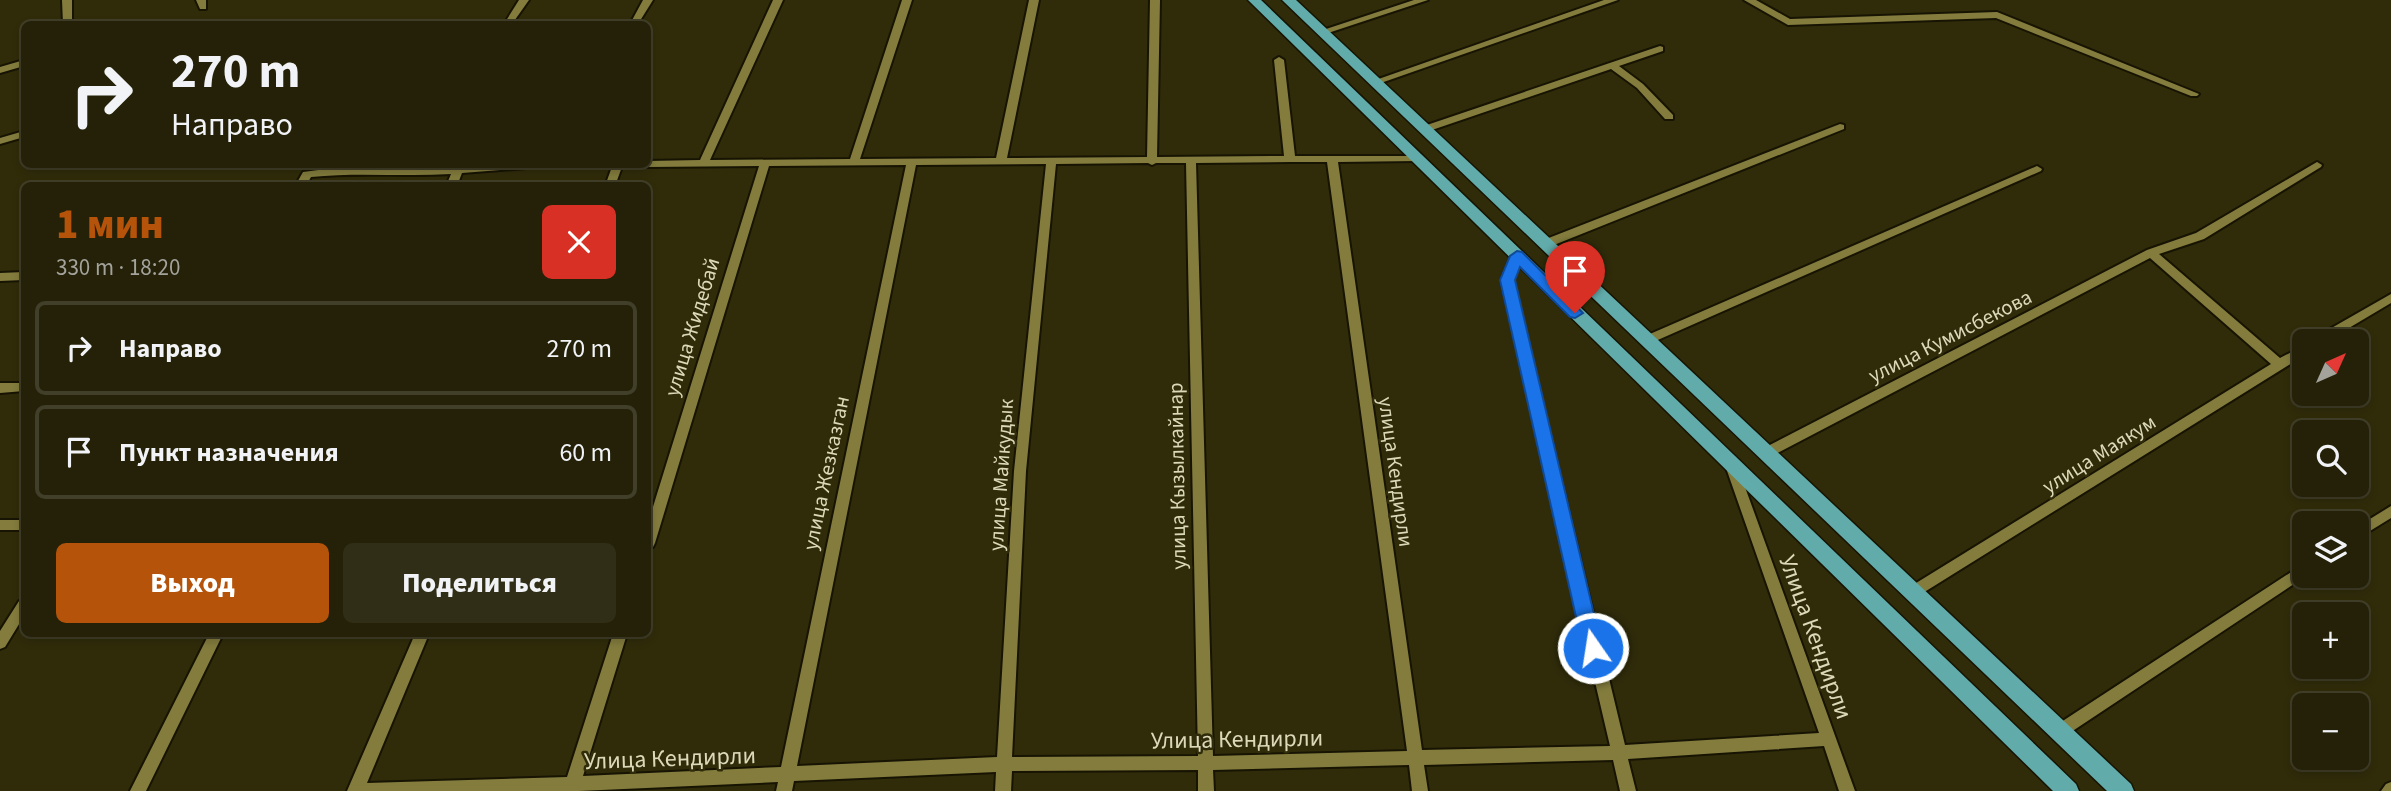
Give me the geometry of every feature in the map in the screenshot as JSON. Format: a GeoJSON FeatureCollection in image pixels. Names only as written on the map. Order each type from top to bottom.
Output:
{"type":"FeatureCollection","features":[{"type":"Feature","properties":{"kind":"main road"},"geometry":{"type":"LineString","coordinates":[[1254,0],[2068,791]]}},
{"type":"Feature","properties":{"kind":"main road"},"geometry":{"type":"LineString","coordinates":[[1288,0],[2123,791]]}},
{"type":"Feature","properties":{"kind":"street"},"geometry":{"type":"LineString","coordinates":[[67,0],[68,21]]}},
{"type":"Feature","properties":{"kind":"street"},"geometry":{"type":"LineString","coordinates":[[511,21],[524,0]]}},
{"type":"Feature","properties":{"kind":"street"},"geometry":{"type":"LineString","coordinates":[[636,21],[648,0]]}},
{"type":"Feature","properties":{"kind":"street"},"geometry":{"type":"LineString","coordinates":[[704,162],[778,0]]}},
{"type":"Feature","properties":{"kind":"street"},"geometry":{"type":"LineString","coordinates":[[854,162],[907,0]]}},
{"type":"Feature","properties":{"kind":"street"},"geometry":{"type":"LineString","coordinates":[[1001,161],[1034,0]]}},
{"type":"Feature","properties":{"kind":"street"},"geometry":{"type":"LineString","coordinates":[[1152,162],[1155,0]]}},
{"type":"Feature","properties":{"kind":"street"},"geometry":{"type":"LineString","coordinates":[[1322,32],[1423,0]]}},
{"type":"Feature","properties":{"kind":"street"},"geometry":{"type":"LineString","coordinates":[[1375,82],[1613,0]]}},
{"type":"Feature","properties":{"kind":"street"},"geometry":{"type":"LineString","coordinates":[[1749,0],[1788,22],[1997,15],[2194,94]]}},
{"type":"Feature","properties":{"kind":"street"},"geometry":{"type":"LineString","coordinates":[[1425,130],[1660,49]]}},
{"type":"Feature","properties":{"kind":"street"},"geometry":{"type":"LineString","coordinates":[[1279,60],[1290,159]]}},
{"type":"Feature","properties":{"kind":"street"},"geometry":{"type":"LineString","coordinates":[[0,70],[21,64]]}},
{"type":"Feature","properties":{"kind":"street"},"geometry":{"type":"LineString","coordinates":[[1612,66],[1640,86],[1669,117]]}},
{"type":"Feature","properties":{"kind":"street"},"geometry":{"type":"LineString","coordinates":[[1545,244],[1840,127]]}},
{"type":"Feature","properties":{"kind":"street"},"geometry":{"type":"LineString","coordinates":[[0,141],[21,135]]}},
{"type":"Feature","properties":{"kind":"street"},"geometry":{"type":"LineString","coordinates":[[651,164],[911,164],[1001,161],[1051,163],[1418,158]]}},
{"type":"Feature","properties":{"kind":"street","name":"улица Кендирли"},"geometry":{"type":"LineString","coordinates":[[1332,159],[1420,791]]}},
{"type":"Feature","properties":{"kind":"street","name":"улица Кызылкайнар"},"geometry":{"type":"LineString","coordinates":[[1191,161],[1206,791]]}},
{"type":"Feature","properties":{"kind":"street","name":"улица Жидебай"},"geometry":{"type":"LineString","coordinates":[[651,533],[765,163]]}},
{"type":"Feature","properties":{"kind":"street","name":"улица Майкудык"},"geometry":{"type":"LineString","coordinates":[[1003,791],[1020,471],[1051,163]]}},
{"type":"Feature","properties":{"kind":"street","name":"улица Жезказган"},"geometry":{"type":"LineString","coordinates":[[786,783],[911,164]]}},
{"type":"Feature","properties":{"kind":"street","name":"улица Кумисбекова"},"geometry":{"type":"LineString","coordinates":[[1766,453],[2151,253],[2200,236],[2317,164]]}},
{"type":"Feature","properties":{"kind":"street"},"geometry":{"type":"LineString","coordinates":[[302,182],[307,174],[334,171],[458,171],[493,168]]}},
{"type":"Feature","properties":{"kind":"street"},"geometry":{"type":"LineString","coordinates":[[1647,340],[2036,169]]}},
{"type":"Feature","properties":{"kind":"street"},"geometry":{"type":"LineString","coordinates":[[453,182],[458,171]]}},
{"type":"Feature","properties":{"kind":"street"},"geometry":{"type":"LineString","coordinates":[[2151,253],[2279,364]]}},
{"type":"Feature","properties":{"kind":"street"},"geometry":{"type":"LineString","coordinates":[[1517,256],[1507,280],[1628,791]]}},
{"type":"Feature","properties":{"kind":"street"},"geometry":{"type":"LineString","coordinates":[[0,277],[21,276]]}},
{"type":"Feature","properties":{"kind":"street"},"geometry":{"type":"LineString","coordinates":[[2338,329],[2391,298]]}},
{"type":"Feature","properties":{"kind":"street","name":"улица Маякум"},"geometry":{"type":"LineString","coordinates":[[1913,592],[2292,356]]}},
{"type":"Feature","properties":{"kind":"street"},"geometry":{"type":"LineString","coordinates":[[0,388],[21,387]]}},
{"type":"Feature","properties":{"kind":"street","name":"Улица Кендирли"},"geometry":{"type":"LineString","coordinates":[[356,791],[786,783],[1005,764],[1204,763],[1617,752],[1829,739],[1731,465]]}},
{"type":"Feature","properties":{"kind":"street"},"geometry":{"type":"LineString","coordinates":[[2369,526],[2391,511]]}},
{"type":"Feature","properties":{"kind":"street"},"geometry":{"type":"LineString","coordinates":[[0,524],[21,525]]}},
{"type":"Feature","properties":{"kind":"street"},"geometry":{"type":"LineString","coordinates":[[2060,731],[2292,578]]}},
{"type":"Feature","properties":{"kind":"street"},"geometry":{"type":"LineString","coordinates":[[0,643],[21,610]]}},
{"type":"Feature","properties":{"kind":"street"},"geometry":{"type":"LineString","coordinates":[[138,791],[215,637]]}},
{"type":"Feature","properties":{"kind":"street"},"geometry":{"type":"LineString","coordinates":[[356,791],[421,637]]}},
{"type":"Feature","properties":{"kind":"street"},"geometry":{"type":"LineString","coordinates":[[572,788],[619,637]]}},
{"type":"Feature","properties":{"kind":"street"},"geometry":{"type":"LineString","coordinates":[[1829,739],[1847,791]]}},
{"type":"Feature","properties":{"kind":"route"},"geometry":{"type":"LineString","coordinates":[[1575,313],[1517,256],[1507,280],[1593,648]]}}]}
